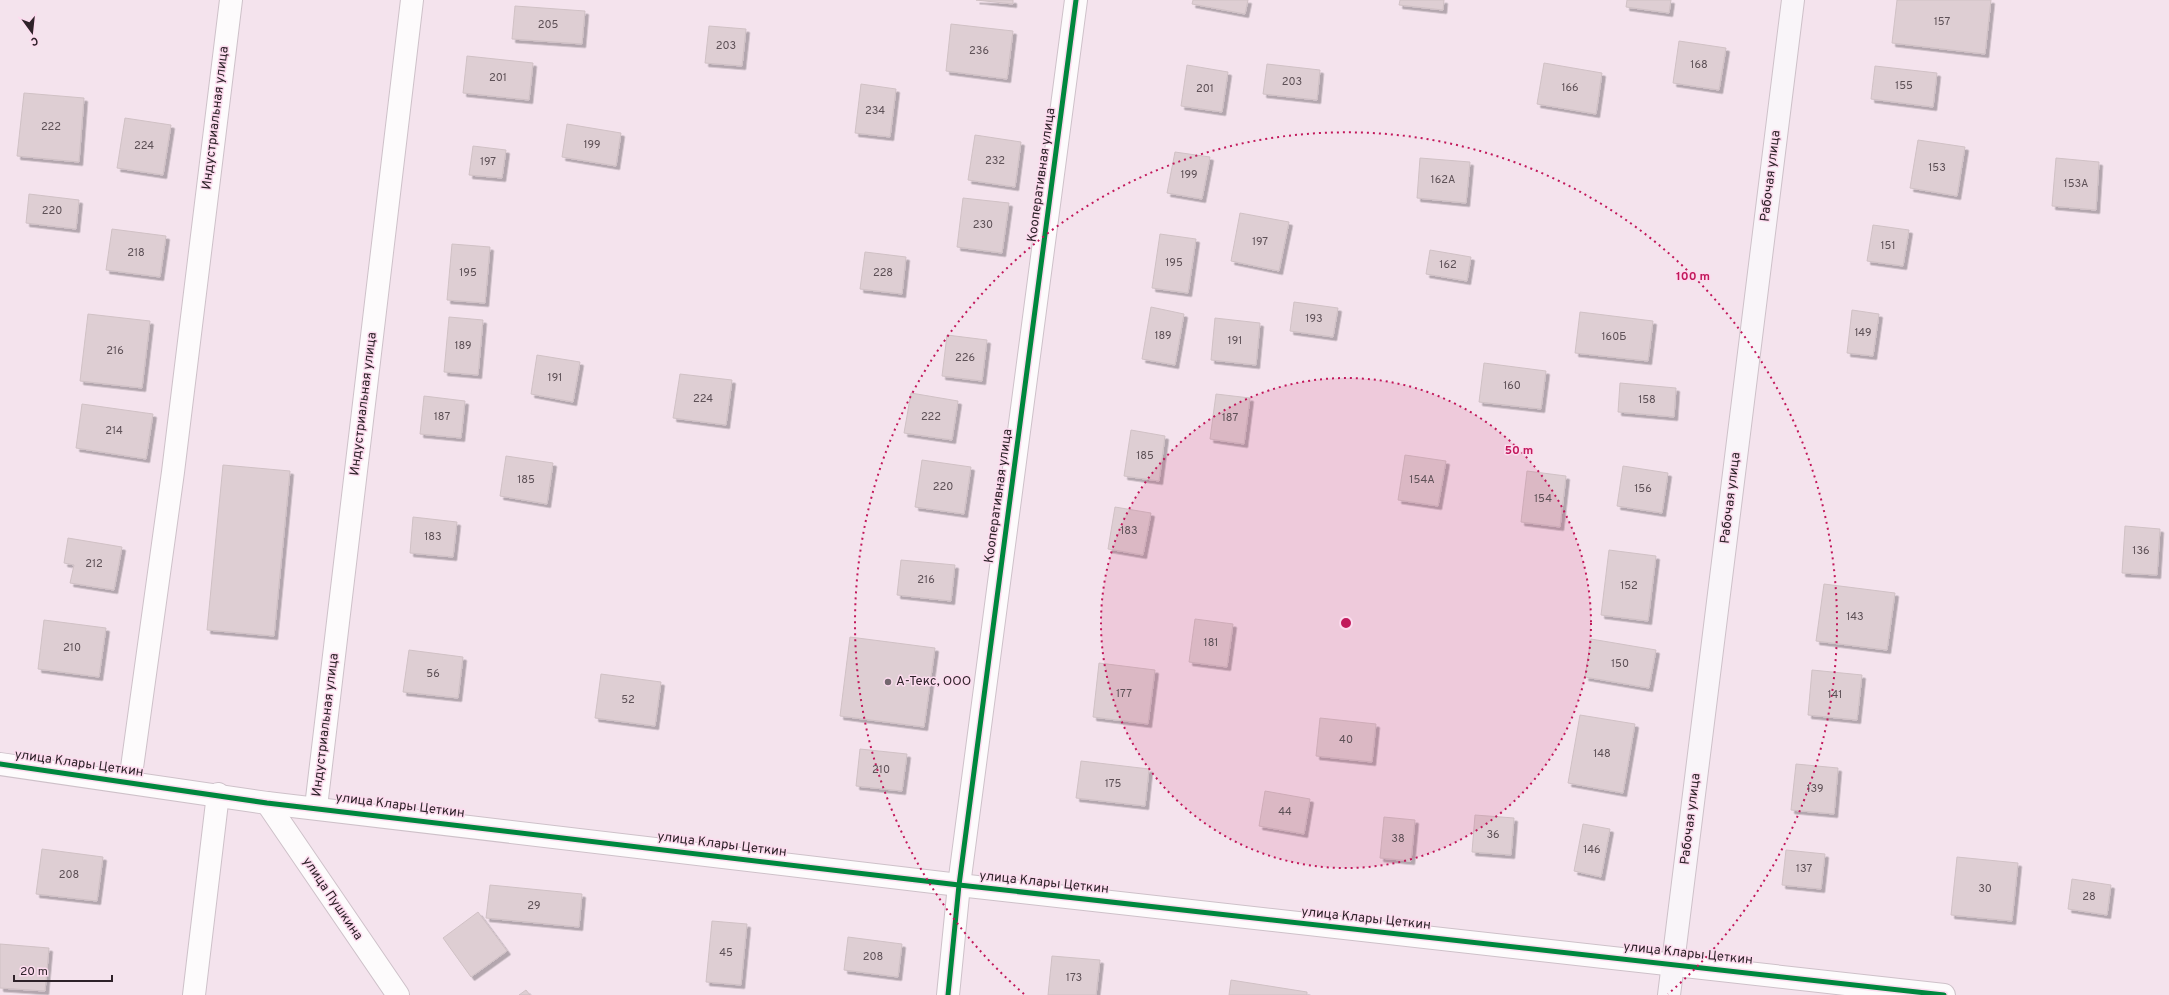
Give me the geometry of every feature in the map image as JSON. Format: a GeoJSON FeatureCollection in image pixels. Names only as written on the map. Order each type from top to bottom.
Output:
{"type":"FeatureCollection","features":[{"type":"Feature","properties":{"kind":"main road","name":"Рабочая улица"},"geometry":{"type":"LineString","coordinates":[[1669,995],[1793,0]]}},
{"type":"Feature","properties":{"kind":"street","name":"Индустриальная улица"},"geometry":{"type":"LineString","coordinates":[[130,782],[173,472],[231,0]]}},
{"type":"Feature","properties":{"kind":"street","name":"Индустриальная улица"},"geometry":{"type":"LineString","coordinates":[[316,807],[412,0]]}},
{"type":"Feature","properties":{"kind":"street","name":"Кооперативная улица"},"geometry":{"type":"LineString","coordinates":[[948,995],[959,885],[1076,0]]}},
{"type":"Feature","properties":{"kind":"street","name":"улица Клары Цеткин"},"geometry":{"type":"LineString","coordinates":[[0,764],[218,794],[267,803],[316,807],[959,885],[1944,995]]}},
{"type":"Feature","properties":{"kind":"street"},"geometry":{"type":"LineString","coordinates":[[194,995],[218,794]]}},
{"type":"Feature","properties":{"kind":"street","name":"улица Пушкина"},"geometry":{"type":"LineString","coordinates":[[267,803],[398,995]]}},
{"type":"Feature","properties":{"kind":"building"},"geometry":{"type":"Polygon","coordinates":[[[976,0],[1013,0],[1013,4],[976,0]]]}},
{"type":"Feature","properties":{"kind":"building"},"geometry":{"type":"Polygon","coordinates":[[[1193,0],[1248,0],[1245,14],[1192,4],[1193,0]]]}},
{"type":"Feature","properties":{"kind":"building"},"geometry":{"type":"Polygon","coordinates":[[[1400,0],[1444,0],[1443,10],[1399,5],[1400,0]]]}},
{"type":"Feature","properties":{"kind":"building"},"geometry":{"type":"Polygon","coordinates":[[[1627,0],[1671,0],[1669,13],[1626,7],[1627,0]]]}},
{"type":"Feature","properties":{"kind":"building"},"geometry":{"type":"Polygon","coordinates":[[[1897,0],[1991,0],[1985,54],[1892,43],[1897,0]]]}},
{"type":"Feature","properties":{"kind":"building"},"geometry":{"type":"Polygon","coordinates":[[[515,6],[585,11],[582,44],[512,39],[515,6]]]}},
{"type":"Feature","properties":{"kind":"building"},"geometry":{"type":"Polygon","coordinates":[[[951,24],[1013,31],[1007,79],[946,71],[951,24]]]}},
{"type":"Feature","properties":{"kind":"building"},"geometry":{"type":"Polygon","coordinates":[[[709,26],[746,29],[742,66],[705,63],[709,26]]]}},
{"type":"Feature","properties":{"kind":"building"},"geometry":{"type":"Polygon","coordinates":[[[1679,41],[1726,48],[1719,90],[1673,83],[1679,41]]]}},
{"type":"Feature","properties":{"kind":"building"},"geometry":{"type":"Polygon","coordinates":[[[467,56],[533,63],[529,100],[463,93],[467,56]]]}},
{"type":"Feature","properties":{"kind":"building"},"geometry":{"type":"Polygon","coordinates":[[[1544,63],[1602,73],[1596,114],[1537,104],[1544,63]]]}},
{"type":"Feature","properties":{"kind":"building"},"geometry":{"type":"Polygon","coordinates":[[[1267,64],[1320,70],[1317,100],[1263,94],[1267,64]]]}},
{"type":"Feature","properties":{"kind":"building"},"geometry":{"type":"Polygon","coordinates":[[[1187,65],[1228,72],[1222,112],[1181,106],[1187,65]]]}},
{"type":"Feature","properties":{"kind":"building"},"geometry":{"type":"Polygon","coordinates":[[[1875,66],[1937,73],[1933,107],[1871,99],[1875,66]]]}},
{"type":"Feature","properties":{"kind":"building"},"geometry":{"type":"Polygon","coordinates":[[[861,84],[896,89],[890,137],[855,133],[861,84]]]}},
{"type":"Feature","properties":{"kind":"building"},"geometry":{"type":"Polygon","coordinates":[[[24,93],[84,98],[79,162],[17,156],[24,93]]]}},
{"type":"Feature","properties":{"kind":"building"},"geometry":{"type":"Polygon","coordinates":[[[125,118],[171,125],[163,175],[117,168],[125,118]]]}},
{"type":"Feature","properties":{"kind":"building"},"geometry":{"type":"Polygon","coordinates":[[[567,124],[621,133],[616,166],[562,157],[567,124]]]}},
{"type":"Feature","properties":{"kind":"building"},"geometry":{"type":"Polygon","coordinates":[[[975,135],[1021,142],[1015,187],[968,180],[975,135]]]}},
{"type":"Feature","properties":{"kind":"building"},"geometry":{"type":"Polygon","coordinates":[[[1918,140],[1965,147],[1957,196],[1910,188],[1918,140]]]}},
{"type":"Feature","properties":{"kind":"building"},"geometry":{"type":"Polygon","coordinates":[[[473,146],[506,150],[502,178],[469,175],[473,146]]]}},
{"type":"Feature","properties":{"kind":"building"},"geometry":{"type":"Polygon","coordinates":[[[1175,152],[1210,157],[1202,199],[1167,193],[1175,152]]]}},
{"type":"Feature","properties":{"kind":"building"},"geometry":{"type":"Polygon","coordinates":[[[1420,158],[1470,162],[1466,203],[1417,198],[1420,158]]]}},
{"type":"Feature","properties":{"kind":"building"},"geometry":{"type":"Polygon","coordinates":[[[2056,158],[2099,162],[2096,210],[2052,206],[2056,158]]]}},
{"type":"Feature","properties":{"kind":"building"},"geometry":{"type":"Polygon","coordinates":[[[29,194],[79,200],[76,229],[26,223],[29,194]]]}},
{"type":"Feature","properties":{"kind":"building"},"geometry":{"type":"Polygon","coordinates":[[[963,198],[1009,203],[1002,253],[957,247],[963,198]]]}},
{"type":"Feature","properties":{"kind":"building"},"geometry":{"type":"Polygon","coordinates":[[[1240,213],[1289,222],[1279,271],[1231,261],[1240,213]]]}},
{"type":"Feature","properties":{"kind":"building"},"geometry":{"type":"Polygon","coordinates":[[[1873,225],[1909,230],[1903,266],[1867,261],[1873,225]]]}},
{"type":"Feature","properties":{"kind":"building"},"geometry":{"type":"Polygon","coordinates":[[[112,229],[166,236],[160,277],[106,270],[112,229]]]}},
{"type":"Feature","properties":{"kind":"building"},"geometry":{"type":"Polygon","coordinates":[[[1160,234],[1196,239],[1188,293],[1152,288],[1160,234]]]}},
{"type":"Feature","properties":{"kind":"building"},"geometry":{"type":"Polygon","coordinates":[[[452,244],[490,247],[485,303],[447,300],[452,244]]]}},
{"type":"Feature","properties":{"kind":"building"},"geometry":{"type":"Polygon","coordinates":[[[1430,250],[1471,257],[1467,281],[1426,274],[1430,250]]]}},
{"type":"Feature","properties":{"kind":"building"},"geometry":{"type":"Polygon","coordinates":[[[865,252],[906,257],[902,294],[860,289],[865,252]]]}},
{"type":"Feature","properties":{"kind":"building"},"geometry":{"type":"Polygon","coordinates":[[[1294,302],[1338,308],[1333,337],[1290,331],[1294,302]]]}},
{"type":"Feature","properties":{"kind":"building"},"geometry":{"type":"Polygon","coordinates":[[[1151,307],[1184,314],[1175,365],[1142,359],[1151,307]]]}},
{"type":"Feature","properties":{"kind":"building"},"geometry":{"type":"Polygon","coordinates":[[[1852,310],[1879,314],[1873,356],[1847,353],[1852,310]]]}},
{"type":"Feature","properties":{"kind":"building"},"geometry":{"type":"Polygon","coordinates":[[[1580,312],[1653,321],[1648,361],[1575,353],[1580,312]]]}},
{"type":"Feature","properties":{"kind":"building"},"geometry":{"type":"Polygon","coordinates":[[[88,314],[150,321],[142,388],[80,381],[88,314]]]}},
{"type":"Feature","properties":{"kind":"building"},"geometry":{"type":"Polygon","coordinates":[[[449,317],[483,320],[478,375],[444,372],[449,317]]]}},
{"type":"Feature","properties":{"kind":"building"},"geometry":{"type":"Polygon","coordinates":[[[1215,318],[1260,323],[1256,365],[1211,360],[1215,318]]]}},
{"type":"Feature","properties":{"kind":"building"},"geometry":{"type":"Polygon","coordinates":[[[947,335],[987,340],[982,381],[942,376],[947,335]]]}},
{"type":"Feature","properties":{"kind":"building"},"geometry":{"type":"Polygon","coordinates":[[[537,355],[580,362],[573,402],[531,394],[537,355]]]}},
{"type":"Feature","properties":{"kind":"building"},"geometry":{"type":"Polygon","coordinates":[[[1484,363],[1546,371],[1541,409],[1479,402],[1484,363]]]}},
{"type":"Feature","properties":{"kind":"building"},"geometry":{"type":"Polygon","coordinates":[[[680,374],[732,380],[726,425],[673,418],[680,374]]]}},
{"type":"Feature","properties":{"kind":"building"},"geometry":{"type":"Polygon","coordinates":[[[1620,383],[1676,388],[1674,417],[1618,412],[1620,383]]]}},
{"type":"Feature","properties":{"kind":"building"},"geometry":{"type":"Polygon","coordinates":[[[911,393],[958,401],[952,440],[904,433],[911,393]]]}},
{"type":"Feature","properties":{"kind":"building"},"geometry":{"type":"Polygon","coordinates":[[[1216,394],[1250,398],[1244,444],[1210,439],[1216,394]]]}},
{"type":"Feature","properties":{"kind":"building"},"geometry":{"type":"Polygon","coordinates":[[[424,396],[465,401],[461,438],[420,434],[424,396]]]}},
{"type":"Feature","properties":{"kind":"building"},"geometry":{"type":"Polygon","coordinates":[[[82,404],[153,414],[146,459],[76,448],[82,404]]]}},
{"type":"Feature","properties":{"kind":"building"},"geometry":{"type":"Polygon","coordinates":[[[1131,430],[1165,436],[1159,481],[1124,476],[1131,430]]]}},
{"type":"Feature","properties":{"kind":"building"},"geometry":{"type":"Polygon","coordinates":[[[1405,455],[1446,461],[1438,506],[1398,500],[1405,455]]]}},
{"type":"Feature","properties":{"kind":"building"},"geometry":{"type":"Polygon","coordinates":[[[506,456],[553,463],[547,504],[500,496],[506,456]]]}},
{"type":"Feature","properties":{"kind":"building"},"geometry":{"type":"Polygon","coordinates":[[[922,460],[971,467],[964,514],[915,507],[922,460]]]}},
{"type":"Feature","properties":{"kind":"building"},"geometry":{"type":"Polygon","coordinates":[[[223,465],[290,471],[274,636],[207,630],[223,465]]]}},
{"type":"Feature","properties":{"kind":"building"},"geometry":{"type":"Polygon","coordinates":[[[1623,466],[1668,473],[1662,513],[1617,506],[1623,466]]]}},
{"type":"Feature","properties":{"kind":"building"},"geometry":{"type":"Polygon","coordinates":[[[1527,471],[1566,476],[1560,527],[1521,522],[1527,471]]]}},
{"type":"Feature","properties":{"kind":"building"},"geometry":{"type":"Polygon","coordinates":[[[1115,507],[1151,513],[1143,555],[1108,549],[1115,507]]]}},
{"type":"Feature","properties":{"kind":"building"},"geometry":{"type":"Polygon","coordinates":[[[413,517],[457,522],[453,557],[410,553],[413,517]]]}},
{"type":"Feature","properties":{"kind":"building"},"geometry":{"type":"Polygon","coordinates":[[[2125,526],[2160,529],[2157,575],[2122,573],[2125,526]]]}},
{"type":"Feature","properties":{"kind":"building"},"geometry":{"type":"Polygon","coordinates":[[[68,538],[122,547],[114,590],[70,583],[74,565],[64,563],[68,538]]]}},
{"type":"Feature","properties":{"kind":"building"},"geometry":{"type":"Polygon","coordinates":[[[1609,550],[1656,556],[1648,621],[1601,615],[1609,550]]]}},
{"type":"Feature","properties":{"kind":"building"},"geometry":{"type":"Polygon","coordinates":[[[901,560],[955,565],[951,601],[897,595],[901,560]]]}},
{"type":"Feature","properties":{"kind":"building"},"geometry":{"type":"Polygon","coordinates":[[[1824,584],[1895,593],[1887,650],[1816,641],[1824,584]]]}},
{"type":"Feature","properties":{"kind":"building"},"geometry":{"type":"Polygon","coordinates":[[[1195,619],[1233,624],[1227,667],[1189,662],[1195,619]]]}},
{"type":"Feature","properties":{"kind":"building"},"geometry":{"type":"Polygon","coordinates":[[[44,620],[106,628],[99,677],[38,669],[44,620]]]}},
{"type":"Feature","properties":{"kind":"building","name":"А-Текс, ООО"},"geometry":{"type":"Polygon","coordinates":[[[850,637],[935,648],[924,727],[840,716],[850,637]]]}},
{"type":"Feature","properties":{"kind":"building"},"geometry":{"type":"Polygon","coordinates":[[[1591,639],[1656,650],[1649,688],[1585,677],[1591,639]]]}},
{"type":"Feature","properties":{"kind":"building"},"geometry":{"type":"Polygon","coordinates":[[[409,650],[463,657],[458,698],[403,692],[409,650]]]}},
{"type":"Feature","properties":{"kind":"building"},"geometry":{"type":"Polygon","coordinates":[[[1099,663],[1155,670],[1148,724],[1093,717],[1099,663]]]}},
{"type":"Feature","properties":{"kind":"building"},"geometry":{"type":"Polygon","coordinates":[[[1812,670],[1862,675],[1857,720],[1808,715],[1812,670]]]}},
{"type":"Feature","properties":{"kind":"building"},"geometry":{"type":"Polygon","coordinates":[[[601,674],[661,682],[655,726],[595,718],[601,674]]]}},
{"type":"Feature","properties":{"kind":"building"},"geometry":{"type":"Polygon","coordinates":[[[1580,715],[1635,724],[1623,793],[1568,783],[1580,715]]]}},
{"type":"Feature","properties":{"kind":"building"},"geometry":{"type":"Polygon","coordinates":[[[1320,718],[1376,724],[1372,762],[1316,756],[1320,718]]]}},
{"type":"Feature","properties":{"kind":"building"},"geometry":{"type":"Polygon","coordinates":[[[860,749],[907,754],[902,791],[856,786],[860,749]]]}},
{"type":"Feature","properties":{"kind":"building"},"geometry":{"type":"Polygon","coordinates":[[[1081,761],[1149,769],[1145,806],[1076,798],[1081,761]]]}},
{"type":"Feature","properties":{"kind":"building"},"geometry":{"type":"Polygon","coordinates":[[[1796,764],[1838,768],[1834,814],[1791,810],[1796,764]]]}},
{"type":"Feature","properties":{"kind":"building"},"geometry":{"type":"Polygon","coordinates":[[[1265,791],[1310,799],[1304,834],[1259,826],[1265,791]]]}},
{"type":"Feature","properties":{"kind":"building"},"geometry":{"type":"Polygon","coordinates":[[[1475,815],[1514,818],[1511,855],[1472,852],[1475,815]]]}},
{"type":"Feature","properties":{"kind":"building"},"geometry":{"type":"Polygon","coordinates":[[[1384,817],[1415,820],[1411,861],[1380,858],[1384,817]]]}},
{"type":"Feature","properties":{"kind":"building"},"geometry":{"type":"Polygon","coordinates":[[[1583,824],[1610,829],[1601,877],[1574,871],[1583,824]]]}},
{"type":"Feature","properties":{"kind":"building"},"geometry":{"type":"Polygon","coordinates":[[[42,849],[103,857],[97,901],[36,894],[42,849]]]}},
{"type":"Feature","properties":{"kind":"building"},"geometry":{"type":"Polygon","coordinates":[[[1786,850],[1825,854],[1821,889],[1782,885],[1786,850]]]}},
{"type":"Feature","properties":{"kind":"building"},"geometry":{"type":"Polygon","coordinates":[[[1957,857],[2018,863],[2012,921],[1951,915],[1957,857]]]}},
{"type":"Feature","properties":{"kind":"building"},"geometry":{"type":"Polygon","coordinates":[[[2072,879],[2111,885],[2107,915],[2068,909],[2072,879]]]}},
{"type":"Feature","properties":{"kind":"building"},"geometry":{"type":"Polygon","coordinates":[[[490,885],[582,894],[579,927],[486,918],[490,885]]]}},
{"type":"Feature","properties":{"kind":"building"},"geometry":{"type":"Polygon","coordinates":[[[478,912],[507,951],[471,977],[443,938],[478,912]]]}},
{"type":"Feature","properties":{"kind":"building"},"geometry":{"type":"Polygon","coordinates":[[[712,921],[747,924],[741,985],[706,982],[712,921]]]}},
{"type":"Feature","properties":{"kind":"building"},"geometry":{"type":"Polygon","coordinates":[[[848,937],[902,944],[898,977],[844,970],[848,937]]]}},
{"type":"Feature","properties":{"kind":"building"},"geometry":{"type":"Polygon","coordinates":[[[0,944],[49,948],[45,991],[0,988],[0,944]]]}},
{"type":"Feature","properties":{"kind":"building"},"geometry":{"type":"Polygon","coordinates":[[[1052,956],[1100,960],[1096,995],[1048,995],[1052,956]]]}},
{"type":"Feature","properties":{"kind":"building"},"geometry":{"type":"Polygon","coordinates":[[[1231,980],[1307,992],[1307,995],[1229,995],[1231,980]]]}},
{"type":"Feature","properties":{"kind":"building"},"geometry":{"type":"Polygon","coordinates":[[[526,990],[530,995],[519,995],[526,990]]]}},
{"type":"Feature","properties":{"kind":"cycle path"},"geometry":{"type":"LineString","coordinates":[[948,995],[959,885],[1076,0]]}},
{"type":"Feature","properties":{"kind":"cycle path"},"geometry":{"type":"LineString","coordinates":[[0,764],[267,803],[959,885],[1944,995]]}},
{"type":"Feature","properties":{"kind":"place","name":"А-Текс, ООО"},"geometry":{"type":"Point","coordinates":[888,682]}}]}
